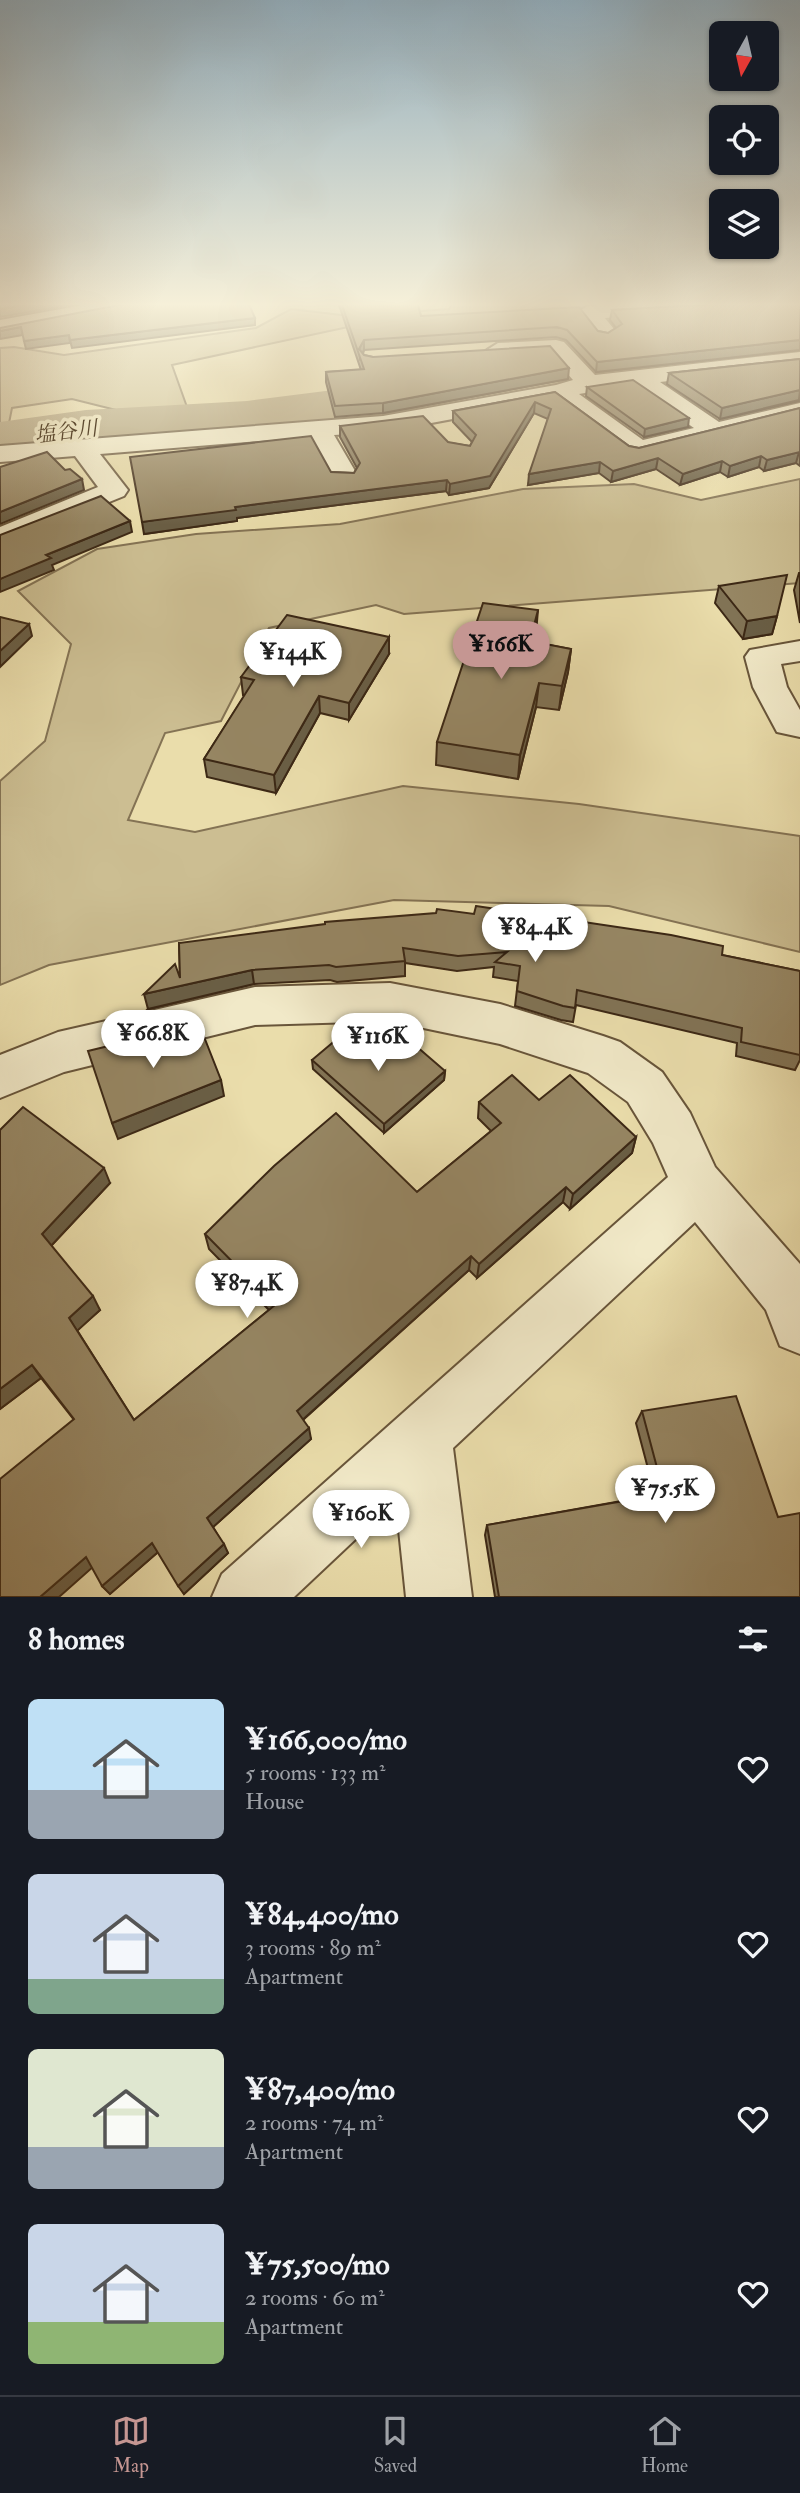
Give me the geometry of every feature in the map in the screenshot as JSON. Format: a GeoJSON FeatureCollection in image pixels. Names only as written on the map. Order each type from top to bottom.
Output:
{"type":"FeatureCollection","features":[{"type":"Feature","properties":{"kind":"street"},"geometry":{"type":"LineString","coordinates":[[583,377],[589,383]]}},
{"type":"Feature","properties":{"kind":"street"},"geometry":{"type":"LineString","coordinates":[[0,454],[383,424],[560,392],[589,383],[659,377]]}},
{"type":"Feature","properties":{"kind":"street"},"geometry":{"type":"LineString","coordinates":[[639,379],[712,429]]}},
{"type":"Feature","properties":{"kind":"street"},"geometry":{"type":"LineString","coordinates":[[560,392],[638,449],[712,429],[800,410]]}},
{"type":"Feature","properties":{"kind":"street"},"geometry":{"type":"LineString","coordinates":[[429,415],[453,440]]}},
{"type":"Feature","properties":{"kind":"street"},"geometry":{"type":"LineString","coordinates":[[317,428],[344,476]]}},
{"type":"Feature","properties":{"kind":"street"},"geometry":{"type":"LineString","coordinates":[[0,537],[114,489],[83,449]]}},
{"type":"Feature","properties":{"kind":"street"},"geometry":{"type":"LineString","coordinates":[[800,651],[762,657],[770,687],[790,724],[800,725]]}},
{"type":"Feature","properties":{"kind":"street"},"geometry":{"type":"LineString","coordinates":[[0,1077],[58,1053],[255,1006],[390,1002],[500,1024],[603,1057],[645,1087],[672,1129],[697,1185],[796,1304]]}},
{"type":"Feature","properties":{"kind":"street"},"geometry":{"type":"LineString","coordinates":[[245,1597],[421,1440],[697,1185]]}},
{"type":"Feature","properties":{"kind":"street"},"geometry":{"type":"LineString","coordinates":[[421,1440],[439,1597]]}},
{"type":"Feature","properties":{"kind":"shaded area"},"geometry":{"type":"Polygon","coordinates":[[[0,377],[176,377],[187,407],[116,410],[72,399],[12,408],[8,428],[0,429],[0,377]]]}},
{"type":"Feature","properties":{"kind":"shaded area"},"geometry":{"type":"Polygon","coordinates":[[[800,479],[800,583],[404,614],[376,605],[269,628],[221,721],[165,733],[128,820],[195,832],[403,786],[579,804],[800,836],[800,952],[609,906],[394,900],[49,965],[0,985],[0,781],[45,741],[71,644],[18,591],[97,549],[196,534],[340,524],[523,489],[634,484],[701,500],[800,479]]]}},
{"type":"Feature","properties":{"kind":"building"},"geometry":{"type":"Polygon","coordinates":[[[327,377],[524,377],[383,403],[335,406],[327,377]]]}},
{"type":"Feature","properties":{"kind":"building"},"geometry":{"type":"Polygon","coordinates":[[[674,377],[800,377],[800,390],[722,408],[674,377]]]}},
{"type":"Feature","properties":{"kind":"building"},"geometry":{"type":"Polygon","coordinates":[[[633,380],[689,418],[645,429],[587,387],[633,380]]]}},
{"type":"Feature","properties":{"kind":"building"},"geometry":{"type":"Polygon","coordinates":[[[555,392],[629,446],[639,448],[800,408],[800,452],[767,460],[761,456],[730,466],[722,461],[683,474],[658,458],[613,471],[600,462],[529,474],[551,409],[535,402],[490,476],[450,484],[447,480],[235,507],[236,510],[142,522],[130,457],[311,436],[331,472],[354,473],[360,463],[340,426],[423,416],[448,442],[470,446],[476,435],[453,411],[555,392]]]}},
{"type":"Feature","properties":{"kind":"building"},"geometry":{"type":"Polygon","coordinates":[[[47,452],[65,470],[70,469],[82,479],[0,512],[0,467],[47,452]]]}},
{"type":"Feature","properties":{"kind":"building"},"geometry":{"type":"Polygon","coordinates":[[[101,496],[130,521],[46,555],[51,558],[0,579],[0,535],[101,496]]]}},
{"type":"Feature","properties":{"kind":"building"},"geometry":{"type":"Polygon","coordinates":[[[787,575],[777,616],[747,621],[719,586],[787,575]]]}},
{"type":"Feature","properties":{"kind":"building"},"geometry":{"type":"Polygon","coordinates":[[[483,603],[538,610],[530,641],[571,649],[562,686],[539,683],[520,755],[437,742],[483,603]]]}},
{"type":"Feature","properties":{"kind":"building"},"geometry":{"type":"Polygon","coordinates":[[[287,615],[389,637],[349,703],[319,696],[274,775],[204,759],[254,680],[241,677],[287,615]]]}},
{"type":"Feature","properties":{"kind":"building"},"geometry":{"type":"Polygon","coordinates":[[[0,617],[29,624],[0,651],[0,617]]]}},
{"type":"Feature","properties":{"kind":"building"},"geometry":{"type":"Polygon","coordinates":[[[476,906],[671,935],[723,946],[722,955],[800,971],[800,1055],[741,1042],[742,1028],[577,990],[575,1008],[517,991],[520,966],[495,962],[507,952],[458,956],[403,948],[405,961],[252,970],[144,994],[175,964],[180,978],[179,943],[325,922],[436,913],[437,909],[474,914],[476,906]]]}},
{"type":"Feature","properties":{"kind":"building"},"geometry":{"type":"Polygon","coordinates":[[[199,1024],[221,1080],[112,1123],[88,1051],[199,1024]]]}},
{"type":"Feature","properties":{"kind":"building"},"geometry":{"type":"Polygon","coordinates":[[[350,1028],[386,1057],[408,1039],[445,1071],[384,1124],[312,1060],[350,1028]]]}},
{"type":"Feature","properties":{"kind":"building"},"geometry":{"type":"Polygon","coordinates":[[[512,1075],[539,1100],[570,1075],[636,1137],[573,1194],[566,1187],[479,1264],[471,1256],[297,1411],[309,1428],[207,1518],[224,1544],[178,1586],[152,1543],[102,1586],[86,1557],[40,1597],[0,1597],[0,1479],[74,1419],[32,1365],[0,1389],[0,1130],[23,1107],[104,1168],[42,1234],[93,1296],[69,1318],[134,1420],[275,1305],[205,1234],[274,1166],[336,1113],[417,1192],[501,1123],[479,1102],[512,1075]]]}},
{"type":"Feature","properties":{"kind":"building"},"geometry":{"type":"Polygon","coordinates":[[[736,1396],[778,1517],[800,1513],[800,1597],[499,1597],[487,1525],[664,1494],[642,1411],[736,1396]]]}},
{"type":"Feature","properties":{"kind":"waterway","name":"塩谷川"},"geometry":{"type":"LineString","coordinates":[[0,441],[86,428],[247,419],[580,377]]}}]}
